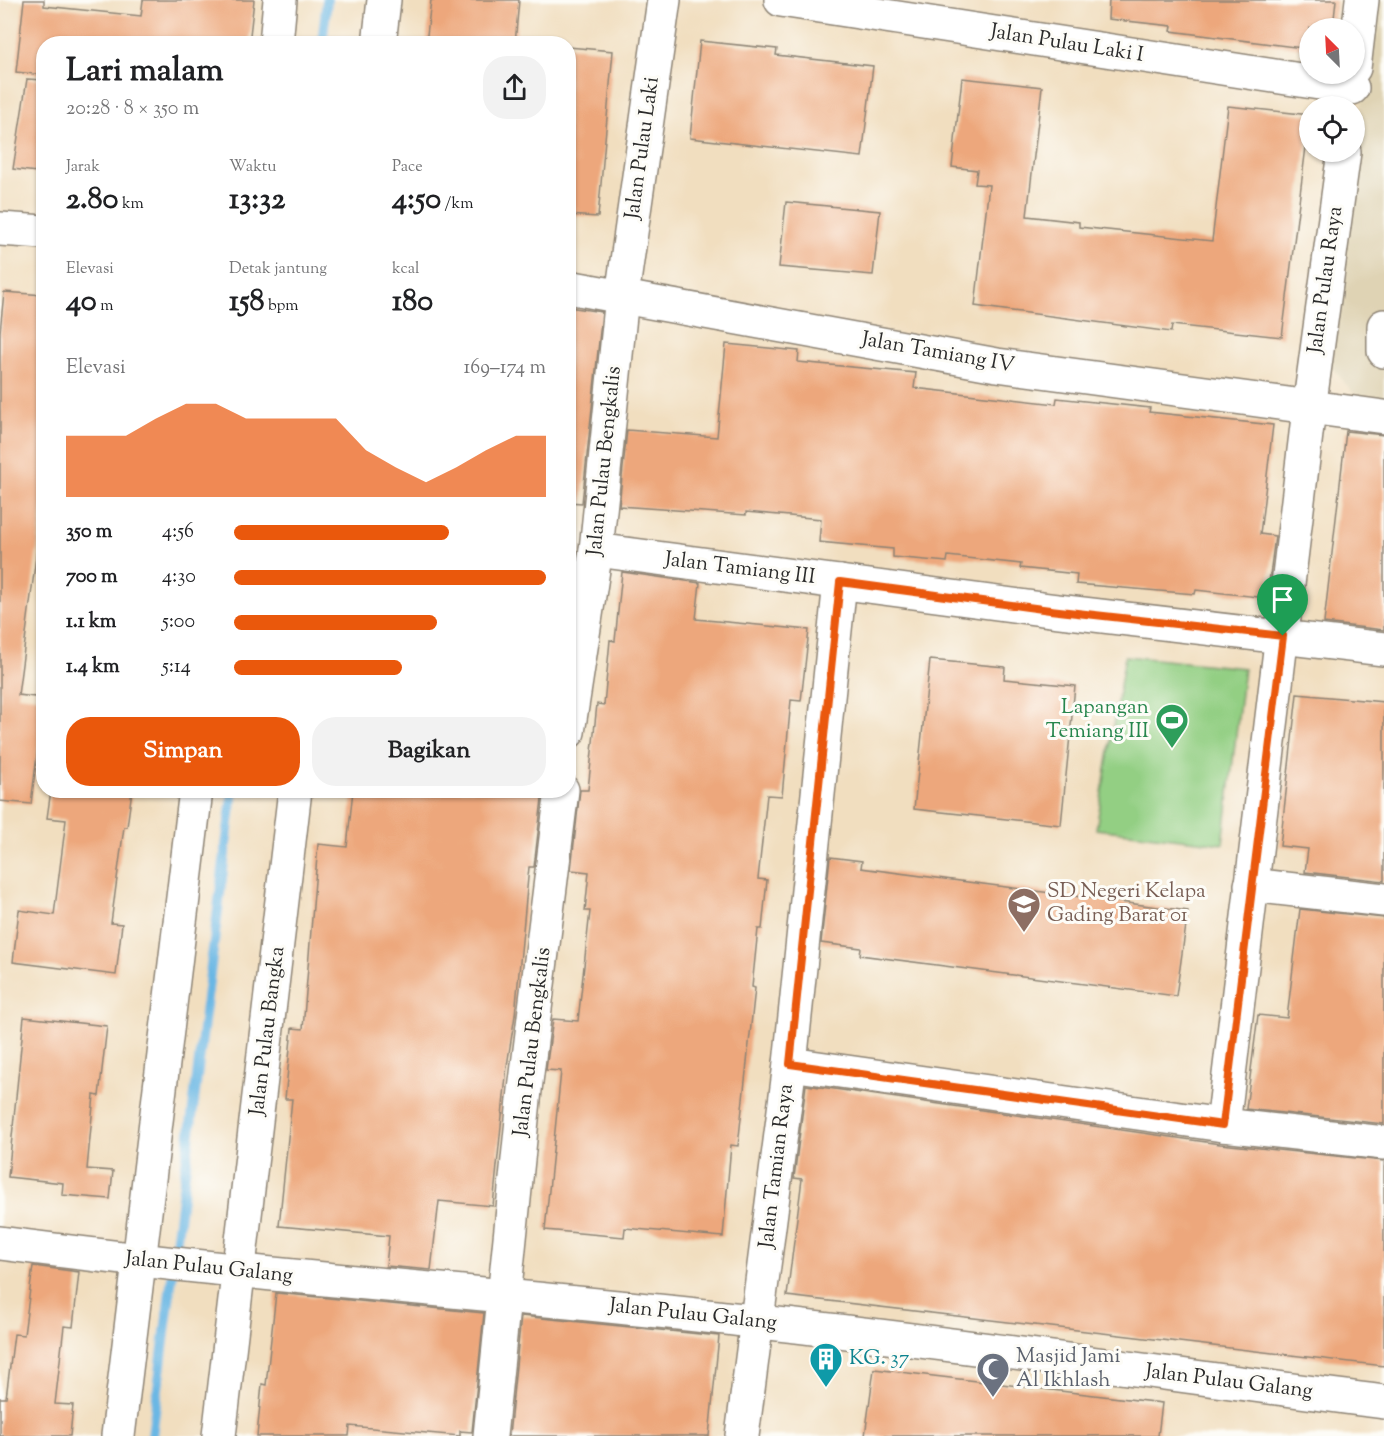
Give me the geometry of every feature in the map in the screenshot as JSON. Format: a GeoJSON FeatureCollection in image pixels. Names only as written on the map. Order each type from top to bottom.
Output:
{"type":"FeatureCollection","features":[{"type":"Feature","properties":{"kind":"street"},"geometry":{"type":"LineString","coordinates":[[277,36],[280,0]]}},
{"type":"Feature","properties":{"kind":"street"},"geometry":{"type":"LineString","coordinates":[[380,36],[384,0]]}},
{"type":"Feature","properties":{"kind":"street","name":"Jalan Pulau Laki"},"geometry":{"type":"LineString","coordinates":[[622,296],[664,0]]}},
{"type":"Feature","properties":{"kind":"street","name":"Jalan Pulau Laki I"},"geometry":{"type":"LineString","coordinates":[[781,0],[815,2],[1299,76]]}},
{"type":"Feature","properties":{"kind":"street"},"geometry":{"type":"LineString","coordinates":[[1360,18],[1362,0]]}},
{"type":"Feature","properties":{"kind":"street","name":"Jalan Pulau Raya"},"geometry":{"type":"LineString","coordinates":[[1223,1125],[1283,636],[1308,409],[1343,162]]}},
{"type":"Feature","properties":{"kind":"street"},"geometry":{"type":"LineString","coordinates":[[0,229],[36,231]]}},
{"type":"Feature","properties":{"kind":"street","name":"Jalan Tamiang IV"},"geometry":{"type":"LineString","coordinates":[[576,288],[997,365],[1308,409],[1384,417]]}},
{"type":"Feature","properties":{"kind":"street","name":"Jalan Pulau Bengkalis"},"geometry":{"type":"LineString","coordinates":[[576,680],[596,550],[622,296]]}},
{"type":"Feature","properties":{"kind":"street"},"geometry":{"type":"LineString","coordinates":[[1384,326],[1384,351]]}},
{"type":"Feature","properties":{"kind":"street","name":"Jalan Tamiang III"},"geometry":{"type":"LineString","coordinates":[[596,550],[1050,610],[1384,649]]}},
{"type":"Feature","properties":{"kind":"street","name":"Jalan Tamian Raya"},"geometry":{"type":"LineString","coordinates":[[742,1436],[790,1064],[840,582]]}},
{"type":"Feature","properties":{"kind":"street"},"geometry":{"type":"LineString","coordinates":[[118,1436],[149,1262],[195,798]]}},
{"type":"Feature","properties":{"kind":"street","name":"Jalan Pulau Bangka"},"geometry":{"type":"LineString","coordinates":[[219,1436],[226,1270],[295,798]]}},
{"type":"Feature","properties":{"kind":"street","name":"Jalan Pulau Bengkalis"},"geometry":{"type":"LineString","coordinates":[[490,1436],[525,1090],[561,798]]}},
{"type":"Feature","properties":{"kind":"street"},"geometry":{"type":"LineString","coordinates":[[1251,885],[1384,900]]}},
{"type":"Feature","properties":{"kind":"street"},"geometry":{"type":"LineString","coordinates":[[790,1064],[1223,1125],[1384,1143]]}},
{"type":"Feature","properties":{"kind":"street","name":"Jalan Pulau Galang"},"geometry":{"type":"LineString","coordinates":[[0,1243],[226,1270],[506,1295],[757,1321],[1384,1402]]}},
{"type":"Feature","properties":{"kind":"shaded area"},"geometry":{"type":"Polygon","coordinates":[[[1376,0],[1384,0],[1384,397],[1354,394],[1326,360],[1354,162],[1365,162],[1365,96],[1363,96],[1376,0]]]}},
{"type":"Feature","properties":{"kind":"green space","name":"Lapangan Temiang III"},"geometry":{"type":"Polygon","coordinates":[[[1125,656],[1244,668],[1223,844],[1096,829],[1125,656]]]}},
{"type":"Feature","properties":{"kind":"building"},"geometry":{"type":"Polygon","coordinates":[[[24,0],[44,0],[44,6],[141,16],[143,0],[254,0],[250,36],[36,36],[36,74],[16,72],[24,0]]]}},
{"type":"Feature","properties":{"kind":"building"},"geometry":{"type":"Polygon","coordinates":[[[431,0],[519,0],[516,36],[427,36],[431,0]]]}},
{"type":"Feature","properties":{"kind":"building"},"geometry":{"type":"Polygon","coordinates":[[[1109,0],[1336,0],[1334,18],[1299,18],[1299,48],[1171,31],[1172,26],[1108,19],[1109,0]]]}},
{"type":"Feature","properties":{"kind":"building"},"geometry":{"type":"Polygon","coordinates":[[[700,41],[777,49],[776,55],[873,66],[862,157],[690,138],[700,41]]]}},
{"type":"Feature","properties":{"kind":"building"},"geometry":{"type":"Polygon","coordinates":[[[576,48],[613,51],[598,217],[576,216],[576,48]]]}},
{"type":"Feature","properties":{"kind":"building"},"geometry":{"type":"Polygon","coordinates":[[[962,78],[1042,87],[1027,216],[1079,222],[1079,227],[1212,241],[1228,106],[1299,114],[1299,162],[1304,162],[1282,337],[1172,325],[1171,332],[975,306],[989,185],[975,184],[977,170],[952,167],[962,78]]]}},
{"type":"Feature","properties":{"kind":"building"},"geometry":{"type":"Polygon","coordinates":[[[27,79],[36,80],[36,172],[13,169],[27,79]]]}},
{"type":"Feature","properties":{"kind":"building"},"geometry":{"type":"Polygon","coordinates":[[[786,202],[880,211],[873,275],[779,267],[786,202]]]}},
{"type":"Feature","properties":{"kind":"building"},"geometry":{"type":"Polygon","coordinates":[[[4,292],[36,294],[36,557],[18,695],[36,697],[36,763],[31,804],[0,801],[0,332],[4,292]]]}},
{"type":"Feature","properties":{"kind":"building"},"geometry":{"type":"Polygon","coordinates":[[[576,308],[602,312],[582,503],[576,503],[576,308]]]}},
{"type":"Feature","properties":{"kind":"building"},"geometry":{"type":"Polygon","coordinates":[[[726,344],[799,351],[798,362],[916,373],[914,388],[1056,404],[1057,398],[1150,408],[1149,412],[1273,425],[1260,534],[1275,536],[1267,598],[1196,590],[1195,594],[1076,584],[1077,574],[1020,568],[1021,564],[948,556],[947,562],[893,557],[893,549],[819,542],[821,519],[746,512],[746,515],[619,506],[627,430],[717,437],[726,344]]]}},
{"type":"Feature","properties":{"kind":"building"},"geometry":{"type":"Polygon","coordinates":[[[1346,431],[1384,435],[1384,630],[1324,623],[1346,431]]]}},
{"type":"Feature","properties":{"kind":"building"},"geometry":{"type":"Polygon","coordinates":[[[622,572],[700,583],[696,619],[809,630],[801,701],[791,700],[782,796],[767,795],[758,879],[767,880],[762,929],[758,929],[752,987],[755,988],[738,1146],[731,1145],[723,1237],[625,1228],[624,1237],[545,1230],[561,1071],[546,1070],[553,1019],[578,1021],[590,911],[585,911],[589,872],[571,870],[580,790],[588,790],[597,704],[604,705],[610,640],[615,641],[622,572]]]}},
{"type":"Feature","properties":{"kind":"building"},"geometry":{"type":"Polygon","coordinates":[[[930,660],[1005,667],[1004,679],[1075,686],[1061,825],[914,809],[930,660]]]}},
{"type":"Feature","properties":{"kind":"building"},"geometry":{"type":"Polygon","coordinates":[[[1297,694],[1384,702],[1384,881],[1305,872],[1308,849],[1280,846],[1297,694]]]}},
{"type":"Feature","properties":{"kind":"building"},"geometry":{"type":"Polygon","coordinates":[[[50,798],[131,798],[127,827],[124,827],[111,923],[122,924],[116,975],[13,962],[19,910],[54,915],[66,820],[47,818],[50,798]]]}},
{"type":"Feature","properties":{"kind":"building"},"geometry":{"type":"Polygon","coordinates":[[[352,798],[542,798],[534,867],[529,867],[493,1206],[439,1201],[431,1270],[386,1266],[389,1236],[279,1226],[292,1099],[285,1099],[292,1028],[303,1029],[318,844],[347,847],[352,798]]]}},
{"type":"Feature","properties":{"kind":"building","name":"SD Negeri Kelapa Gading Barat 01"},"geometry":{"type":"Polygon","coordinates":[[[830,857],[862,861],[861,868],[1188,911],[1176,996],[860,955],[861,948],[821,943],[830,857]]]}},
{"type":"Feature","properties":{"kind":"building"},"geometry":{"type":"Polygon","coordinates":[[[1300,909],[1384,918],[1384,1124],[1246,1109],[1258,1015],[1287,1018],[1300,909]]]}},
{"type":"Feature","properties":{"kind":"building"},"geometry":{"type":"Polygon","coordinates":[[[24,1017],[107,1026],[99,1096],[94,1095],[87,1169],[113,1171],[110,1199],[62,1195],[63,1183],[8,1177],[24,1017]]]}},
{"type":"Feature","properties":{"kind":"building"},"geometry":{"type":"Polygon","coordinates":[[[806,1085],[1220,1144],[1384,1161],[1384,1366],[787,1296],[802,1179],[794,1178],[806,1085]]]}},
{"type":"Feature","properties":{"kind":"building"},"geometry":{"type":"Polygon","coordinates":[[[33,1266],[79,1272],[73,1327],[64,1326],[55,1404],[73,1405],[70,1436],[0,1436],[0,1398],[6,1398],[14,1334],[24,1335],[33,1266]]]}},
{"type":"Feature","properties":{"kind":"building"},"geometry":{"type":"Polygon","coordinates":[[[276,1293],[484,1313],[472,1432],[460,1431],[460,1436],[350,1426],[349,1436],[257,1436],[262,1384],[266,1385],[276,1293]]]}},
{"type":"Feature","properties":{"kind":"building"},"geometry":{"type":"Polygon","coordinates":[[[521,1316],[719,1336],[709,1436],[509,1436],[521,1316]]]}},
{"type":"Feature","properties":{"kind":"building","name":"Masjid Jami Al Ikhlash"},"geometry":{"type":"Polygon","coordinates":[[[874,1369],[1162,1403],[1158,1436],[865,1436],[874,1369]]]}},
{"type":"Feature","properties":{"kind":"waterway"},"geometry":{"type":"LineString","coordinates":[[323,36],[327,0]]}},
{"type":"Feature","properties":{"kind":"waterway"},"geometry":{"type":"LineString","coordinates":[[152,1436],[232,798]]}},
{"type":"Feature","properties":{"kind":"place","name":"Lapangan Temiang III"},"geometry":{"type":"Point","coordinates":[1172,749]}},
{"type":"Feature","properties":{"kind":"place","name":"SD Negeri Kelapa Gading Barat 01"},"geometry":{"type":"Point","coordinates":[1024,933]}},
{"type":"Feature","properties":{"kind":"place","name":"KG. 37"},"geometry":{"type":"Point","coordinates":[826,1388]}},
{"type":"Feature","properties":{"kind":"place","name":"Masjid Jami Al Ikhlash"},"geometry":{"type":"Point","coordinates":[993,1398]}},
{"type":"Feature","properties":{"kind":"route"},"geometry":{"type":"LineString","coordinates":[[840,582],[1050,610],[1283,636],[1223,1125],[790,1064],[840,582]]}}]}
